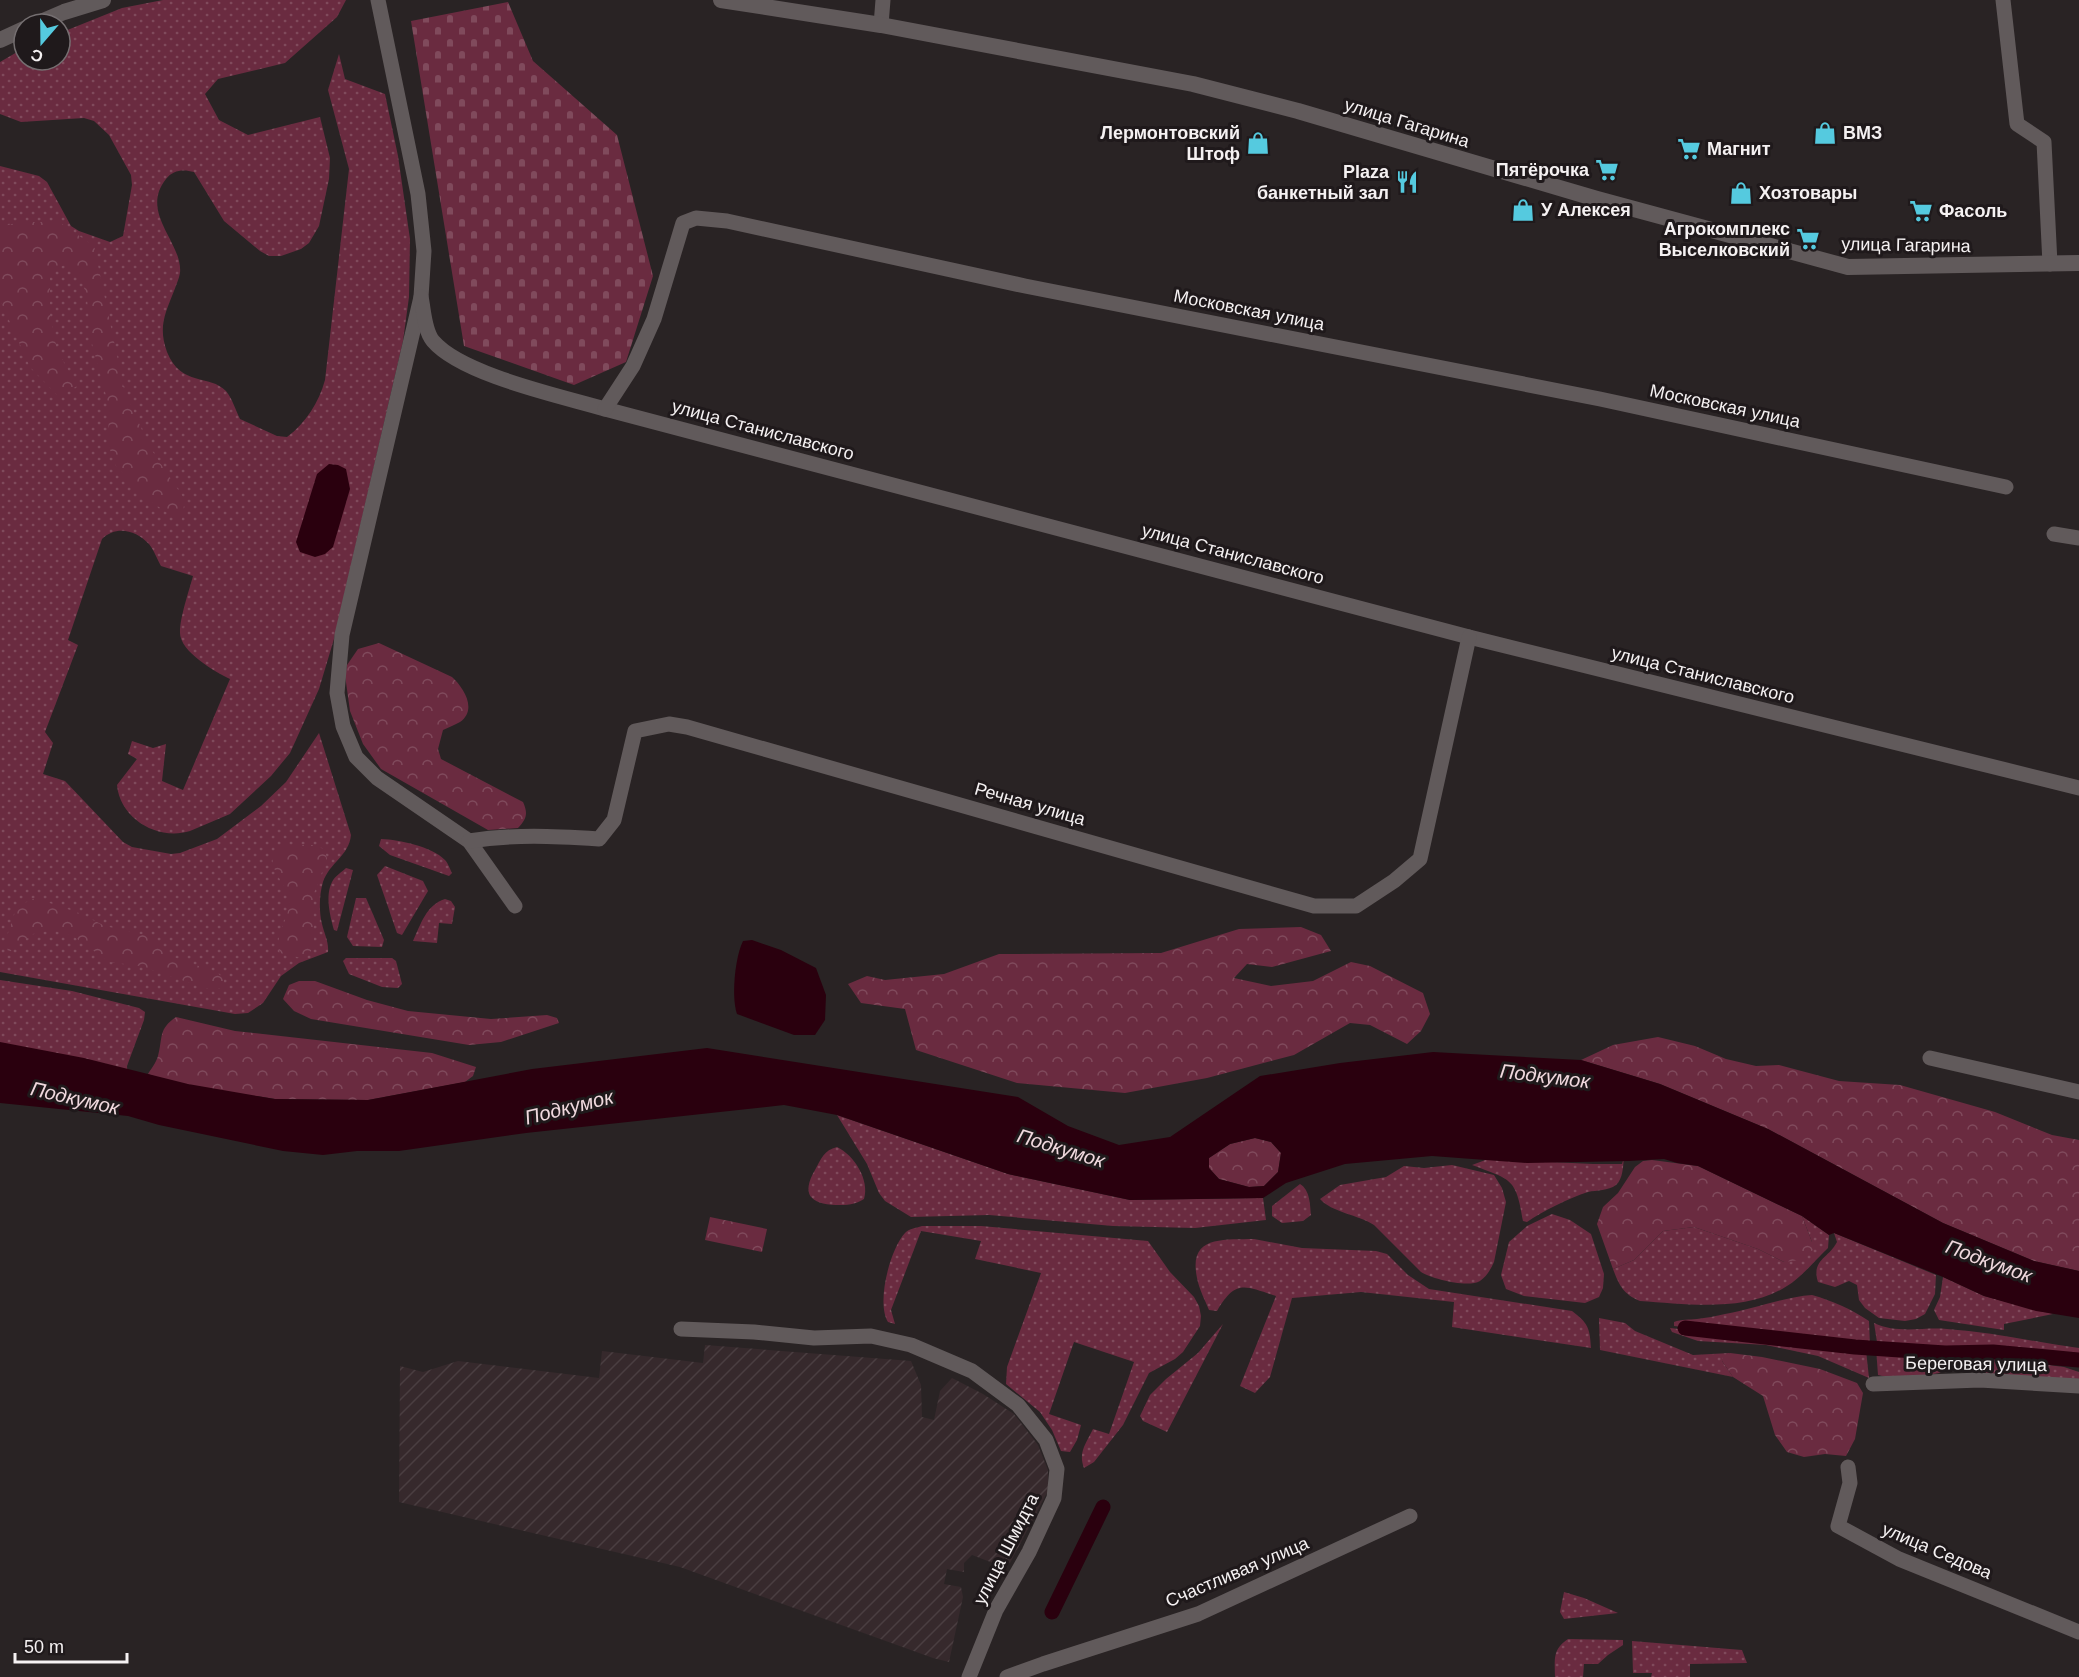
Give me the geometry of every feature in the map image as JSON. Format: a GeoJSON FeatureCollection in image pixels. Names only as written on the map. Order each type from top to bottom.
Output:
{"type":"FeatureCollection","features":[{"type":"Feature","properties":{"kind":"street"},"geometry":{"type":"LineString","coordinates":[[64,12],[104,0]]}},
{"type":"Feature","properties":{"kind":"street"},"geometry":{"type":"LineString","coordinates":[[378,0],[418,194],[424,251],[422,297],[342,635],[337,693],[343,726],[356,757],[377,778],[469,841],[515,906]]}},
{"type":"Feature","properties":{"kind":"street","name":"улица Гагарина"},"geometry":{"type":"LineString","coordinates":[[721,0],[881,25],[1193,84],[1298,111],[1597,199],[1848,267],[2079,263]]}},
{"type":"Feature","properties":{"kind":"street"},"geometry":{"type":"LineString","coordinates":[[881,25],[883,0]]}},
{"type":"Feature","properties":{"kind":"street"},"geometry":{"type":"LineString","coordinates":[[2003,0],[2017,124],[2044,142],[2050,264]]}},
{"type":"Feature","properties":{"kind":"street","name":"Московская улица"},"geometry":{"type":"LineString","coordinates":[[605,409],[633,366],[654,319],[683,223],[696,218],[727,221],[1025,286],[1600,399],[2006,487]]}},
{"type":"Feature","properties":{"kind":"street","name":"улица Станиславского"},"geometry":{"type":"LineString","coordinates":[[422,297],[426,326],[432,340],[451,357],[481,372],[605,409],[1469,637],[2079,788]]}},
{"type":"Feature","properties":{"kind":"street"},"geometry":{"type":"LineString","coordinates":[[2054,534],[2079,538]]}},
{"type":"Feature","properties":{"kind":"street","name":"Речная улица"},"geometry":{"type":"LineString","coordinates":[[469,841],[503,836],[540,835],[598,838],[614,820],[635,731],[669,724],[698,730],[1314,906],[1356,906],[1394,881],[1420,859],[1469,637]]}},
{"type":"Feature","properties":{"kind":"street"},"geometry":{"type":"LineString","coordinates":[[1930,1058],[2079,1092]]}},
{"type":"Feature","properties":{"kind":"street","name":"улица Шмидта"},"geometry":{"type":"LineString","coordinates":[[681,1329],[754,1332],[813,1338],[871,1336],[911,1345],[972,1371],[1018,1405],[1046,1440],[1057,1469],[1054,1498],[1029,1552],[996,1610],[969,1677]]}},
{"type":"Feature","properties":{"kind":"street","name":"Береговая улица"},"geometry":{"type":"LineString","coordinates":[[1873,1384],[1980,1380],[2079,1386]]}},
{"type":"Feature","properties":{"kind":"street","name":"улица Седова"},"geometry":{"type":"LineString","coordinates":[[1848,1467],[1850,1483],[1838,1526],[1899,1559],[2079,1632]]}},
{"type":"Feature","properties":{"kind":"street","name":"Счастливая улица"},"geometry":{"type":"LineString","coordinates":[[1007,1677],[1198,1614],[1410,1516]]}},
{"type":"Feature","properties":{"kind":"shaded area"},"geometry":{"type":"Polygon","coordinates":[[[705,1345],[911,1361],[921,1385],[922,1417],[934,1420],[940,1391],[952,1378],[1014,1414],[1038,1445],[1048,1470],[1048,1491],[1010,1563],[1001,1566],[972,1555],[964,1563],[964,1572],[947,1569],[944,1584],[961,1587],[963,1597],[949,1662],[680,1567],[399,1502],[400,1366],[423,1372],[458,1361],[599,1378],[602,1351],[703,1363],[705,1345]]]}},
{"type":"Feature","properties":{"kind":"green space"},"geometry":{"type":"Polygon","coordinates":[[[163,0],[346,0],[337,17],[285,63],[218,79],[205,94],[219,120],[248,135],[320,117],[330,158],[329,179],[319,226],[309,243],[301,249],[281,256],[269,256],[260,251],[224,221],[194,172],[175,172],[166,179],[159,192],[157,204],[159,216],[175,250],[180,273],[165,314],[163,335],[167,352],[180,370],[226,391],[240,419],[277,436],[287,437],[306,419],[325,380],[349,169],[328,90],[339,54],[345,79],[385,94],[398,156],[410,239],[409,297],[403,341],[334,639],[319,689],[290,753],[271,776],[230,814],[190,831],[166,833],[154,830],[133,817],[125,808],[117,785],[137,759],[128,754],[132,741],[153,748],[166,744],[162,781],[183,790],[230,679],[199,660],[181,639],[181,619],[193,576],[161,566],[144,539],[126,531],[113,532],[102,539],[68,640],[78,645],[45,732],[53,743],[43,774],[65,781],[123,842],[132,847],[171,854],[180,853],[217,839],[261,806],[286,782],[319,733],[351,835],[347,849],[326,875],[322,887],[320,914],[328,952],[299,963],[281,976],[263,1003],[248,1013],[235,1014],[0,972],[0,166],[39,176],[47,182],[71,226],[110,242],[123,236],[132,185],[131,175],[109,135],[94,121],[84,118],[21,122],[0,114],[0,62],[12,55],[12,72],[72,72],[72,28],[122,8],[163,0]]]}},
{"type":"Feature","properties":{"kind":"green space"},"geometry":{"type":"Polygon","coordinates":[[[508,2],[533,61],[617,135],[653,276],[626,362],[574,385],[464,346],[411,21],[508,2]]]}},
{"type":"Feature","properties":{"kind":"green space"},"geometry":{"type":"Polygon","coordinates":[[[20,222],[59,222],[94,246],[124,389],[149,446],[185,500],[181,522],[147,499],[116,466],[109,447],[108,403],[91,340],[87,299],[82,280],[67,264],[50,271],[50,314],[57,350],[77,386],[59,397],[30,367],[0,300],[0,227],[20,222]]]}},
{"type":"Feature","properties":{"kind":"green space"},"geometry":{"type":"Polygon","coordinates":[[[379,643],[452,677],[460,686],[467,698],[468,711],[460,722],[443,730],[438,749],[441,759],[523,802],[526,816],[518,828],[488,830],[381,769],[363,744],[350,711],[345,675],[347,665],[358,649],[379,643]]]}},
{"type":"Feature","properties":{"kind":"green space"},"geometry":{"type":"Polygon","coordinates":[[[381,839],[424,847],[445,860],[452,873],[449,876],[390,855],[379,846],[381,839]]]}},
{"type":"Feature","properties":{"kind":"green space"},"geometry":{"type":"Polygon","coordinates":[[[287,845],[316,845],[325,850],[327,859],[313,896],[314,944],[310,953],[301,958],[280,953],[278,946],[289,899],[275,870],[273,856],[287,845]]]}},
{"type":"Feature","properties":{"kind":"green space"},"geometry":{"type":"Polygon","coordinates":[[[385,866],[423,881],[428,891],[402,935],[397,933],[377,875],[385,866]]]}},
{"type":"Feature","properties":{"kind":"green space"},"geometry":{"type":"Polygon","coordinates":[[[346,868],[353,870],[337,931],[334,930],[331,918],[329,893],[333,880],[346,868]]]}},
{"type":"Feature","properties":{"kind":"green space"},"geometry":{"type":"Polygon","coordinates":[[[356,898],[366,898],[384,940],[382,947],[353,946],[347,937],[356,898]]]}},
{"type":"Feature","properties":{"kind":"green space"},"geometry":{"type":"Polygon","coordinates":[[[31,899],[41,900],[79,913],[105,926],[145,935],[167,955],[216,972],[224,978],[224,988],[205,988],[140,966],[109,962],[73,936],[52,930],[33,934],[8,953],[6,939],[16,909],[31,899]]]}},
{"type":"Feature","properties":{"kind":"green space"},"geometry":{"type":"Polygon","coordinates":[[[445,899],[451,901],[455,907],[452,924],[439,923],[437,943],[413,941],[429,910],[445,899]]]}},
{"type":"Feature","properties":{"kind":"green space"},"geometry":{"type":"Polygon","coordinates":[[[1301,927],[1321,935],[1331,951],[1272,967],[1247,964],[1234,978],[1271,986],[1313,981],[1351,962],[1370,966],[1423,993],[1430,1014],[1421,1031],[1407,1044],[1370,1025],[1350,1023],[1294,1055],[1207,1078],[1125,1093],[1017,1083],[916,1050],[905,1009],[861,1003],[848,984],[867,976],[885,980],[944,974],[999,954],[1161,953],[1239,929],[1301,927]]]}},
{"type":"Feature","properties":{"kind":"green space"},"geometry":{"type":"Polygon","coordinates":[[[346,958],[392,958],[396,961],[402,984],[398,988],[382,987],[349,974],[343,961],[346,958]]]}},
{"type":"Feature","properties":{"kind":"green space"},"geometry":{"type":"Polygon","coordinates":[[[0,980],[72,991],[139,1008],[145,1012],[127,1066],[128,1080],[0,1047],[0,980]]]}},
{"type":"Feature","properties":{"kind":"green space"},"geometry":{"type":"Polygon","coordinates":[[[299,981],[315,981],[367,1000],[408,1011],[491,1019],[547,1015],[557,1018],[559,1023],[501,1042],[469,1045],[311,1019],[294,1011],[283,999],[289,985],[299,981]]]}},
{"type":"Feature","properties":{"kind":"green space"},"geometry":{"type":"Polygon","coordinates":[[[176,1017],[235,1031],[432,1053],[476,1067],[473,1076],[465,1082],[368,1100],[275,1099],[257,1096],[218,1099],[148,1074],[157,1059],[162,1034],[170,1021],[176,1017]]]}},
{"type":"Feature","properties":{"kind":"green space"},"geometry":{"type":"Polygon","coordinates":[[[1658,1037],[1695,1046],[1726,1059],[1756,1066],[1779,1065],[1839,1081],[1900,1085],[1995,1112],[2052,1135],[2079,1140],[2079,1271],[2034,1261],[1943,1223],[1768,1129],[1660,1084],[1581,1060],[1613,1045],[1658,1037]]]}},
{"type":"Feature","properties":{"kind":"green space"},"geometry":{"type":"Polygon","coordinates":[[[837,1115],[1008,1174],[1130,1200],[1263,1198],[1266,1220],[1195,1228],[1113,1226],[989,1215],[911,1217],[885,1201],[879,1193],[867,1164],[837,1115]]]}},
{"type":"Feature","properties":{"kind":"green space"},"geometry":{"type":"Polygon","coordinates":[[[1255,1138],[1271,1142],[1281,1153],[1278,1172],[1264,1186],[1249,1187],[1219,1179],[1209,1168],[1209,1158],[1230,1144],[1255,1138]]]}},
{"type":"Feature","properties":{"kind":"green space"},"geometry":{"type":"Polygon","coordinates":[[[837,1147],[855,1162],[863,1176],[864,1199],[854,1204],[827,1204],[814,1200],[810,1196],[811,1178],[821,1159],[829,1150],[837,1147]]]}},
{"type":"Feature","properties":{"kind":"green space"},"geometry":{"type":"Polygon","coordinates":[[[1624,1157],[1621,1176],[1616,1185],[1573,1198],[1548,1209],[1527,1222],[1523,1221],[1518,1196],[1510,1182],[1472,1165],[1488,1159],[1622,1164],[1624,1157]]]}},
{"type":"Feature","properties":{"kind":"green space"},"geometry":{"type":"Polygon","coordinates":[[[1652,1160],[1698,1166],[1802,1216],[1813,1250],[1799,1260],[1784,1262],[1758,1249],[1694,1227],[1663,1231],[1634,1260],[1613,1269],[1597,1224],[1603,1207],[1618,1193],[1635,1167],[1643,1161],[1652,1160]]]}},
{"type":"Feature","properties":{"kind":"green space"},"geometry":{"type":"Polygon","coordinates":[[[1452,1165],[1494,1175],[1502,1188],[1506,1202],[1494,1262],[1485,1277],[1474,1283],[1450,1282],[1421,1272],[1374,1225],[1331,1207],[1320,1199],[1340,1185],[1386,1177],[1404,1166],[1424,1168],[1452,1165]]]}},
{"type":"Feature","properties":{"kind":"green space"},"geometry":{"type":"Polygon","coordinates":[[[1300,1184],[1308,1194],[1311,1215],[1303,1221],[1282,1223],[1272,1216],[1272,1206],[1300,1184]]]}},
{"type":"Feature","properties":{"kind":"green space"},"geometry":{"type":"Polygon","coordinates":[[[1552,1214],[1570,1220],[1591,1234],[1604,1274],[1603,1288],[1599,1297],[1585,1303],[1524,1296],[1506,1289],[1501,1275],[1509,1242],[1527,1226],[1552,1214]]]}},
{"type":"Feature","properties":{"kind":"green space"},"geometry":{"type":"Polygon","coordinates":[[[1802,1216],[1829,1235],[1828,1248],[1793,1282],[1771,1295],[1715,1305],[1640,1301],[1622,1288],[1613,1269],[1634,1260],[1663,1231],[1694,1227],[1758,1249],[1784,1262],[1812,1242],[1802,1216]]]}},
{"type":"Feature","properties":{"kind":"green space"},"geometry":{"type":"Polygon","coordinates":[[[710,1217],[767,1229],[762,1252],[705,1240],[710,1217]]]}},
{"type":"Feature","properties":{"kind":"green space"},"geometry":{"type":"Polygon","coordinates":[[[922,1226],[981,1226],[1148,1241],[1170,1272],[1194,1297],[1199,1306],[1200,1326],[1183,1352],[1149,1373],[1123,1425],[1094,1462],[1084,1468],[1082,1453],[1085,1444],[1093,1429],[1109,1434],[1134,1362],[1074,1342],[1049,1414],[1081,1425],[1077,1440],[1070,1452],[1061,1451],[1052,1430],[1040,1412],[1006,1384],[1007,1367],[1041,1273],[975,1259],[981,1241],[921,1231],[891,1310],[895,1324],[888,1322],[883,1302],[884,1290],[894,1251],[905,1233],[922,1226]]]}},
{"type":"Feature","properties":{"kind":"green space"},"geometry":{"type":"Polygon","coordinates":[[[1834,1233],[1936,1275],[1935,1294],[1925,1314],[1905,1321],[1879,1318],[1865,1308],[1859,1300],[1857,1285],[1849,1281],[1835,1287],[1818,1282],[1816,1275],[1819,1264],[1837,1242],[1834,1233]]]}},
{"type":"Feature","properties":{"kind":"green space"},"geometry":{"type":"Polygon","coordinates":[[[1231,1239],[1254,1239],[1302,1248],[1376,1251],[1387,1254],[1408,1275],[1429,1289],[1572,1311],[1587,1326],[1591,1348],[1452,1327],[1454,1302],[1361,1292],[1292,1298],[1270,1377],[1255,1393],[1240,1386],[1276,1296],[1242,1288],[1230,1294],[1217,1311],[1209,1310],[1198,1282],[1196,1264],[1198,1254],[1210,1243],[1231,1239]]]}},
{"type":"Feature","properties":{"kind":"green space"},"geometry":{"type":"Polygon","coordinates":[[[1943,1277],[1984,1296],[2053,1314],[2004,1324],[2004,1330],[1939,1320],[1934,1310],[1940,1297],[1943,1277]]]}},
{"type":"Feature","properties":{"kind":"green space"},"geometry":{"type":"Polygon","coordinates":[[[1812,1295],[1842,1306],[1869,1321],[1870,1346],[1674,1326],[1674,1322],[1677,1321],[1700,1319],[1812,1295]]]}},
{"type":"Feature","properties":{"kind":"green space"},"geometry":{"type":"Polygon","coordinates":[[[1599,1318],[1625,1323],[1635,1331],[1693,1355],[1730,1353],[1722,1361],[1733,1377],[1600,1350],[1599,1318]]]}},
{"type":"Feature","properties":{"kind":"green space"},"geometry":{"type":"Polygon","coordinates":[[[1874,1323],[1901,1329],[1964,1330],[2079,1348],[2079,1358],[1877,1342],[1874,1323]]]}},
{"type":"Feature","properties":{"kind":"green space"},"geometry":{"type":"Polygon","coordinates":[[[1223,1324],[1167,1432],[1143,1421],[1140,1416],[1150,1395],[1198,1353],[1223,1324]]]}},
{"type":"Feature","properties":{"kind":"green space"},"geometry":{"type":"Polygon","coordinates":[[[1670,1328],[1866,1350],[1869,1378],[1818,1356],[1766,1345],[1698,1341],[1672,1332],[1670,1328]]]}},
{"type":"Feature","properties":{"kind":"green space"},"geometry":{"type":"Polygon","coordinates":[[[1876,1348],[1935,1351],[2064,1367],[2079,1372],[2079,1381],[1982,1374],[1952,1366],[1939,1373],[1901,1380],[1878,1375],[1876,1348]]]}},
{"type":"Feature","properties":{"kind":"green space"},"geometry":{"type":"Polygon","coordinates":[[[1730,1353],[1820,1369],[1857,1383],[1863,1393],[1855,1439],[1846,1456],[1825,1454],[1804,1457],[1787,1452],[1775,1435],[1763,1396],[1733,1377],[1722,1361],[1723,1357],[1730,1353]]]}},
{"type":"Feature","properties":{"kind":"green space"},"geometry":{"type":"Polygon","coordinates":[[[1564,1592],[1618,1613],[1564,1619],[1560,1612],[1564,1592]]]}},
{"type":"Feature","properties":{"kind":"green space"},"geometry":{"type":"Polygon","coordinates":[[[1568,1639],[1623,1640],[1623,1645],[1598,1664],[1584,1664],[1583,1677],[1555,1677],[1557,1651],[1568,1639]]]}},
{"type":"Feature","properties":{"kind":"green space"},"geometry":{"type":"Polygon","coordinates":[[[1632,1641],[1742,1650],[1747,1663],[1690,1664],[1690,1677],[1651,1677],[1652,1673],[1633,1673],[1632,1641]]]}},
{"type":"Feature","properties":{"kind":"water"},"geometry":{"type":"Polygon","coordinates":[[[329,464],[346,469],[350,489],[333,547],[325,554],[315,557],[300,552],[296,542],[317,474],[329,464]]]}},
{"type":"Feature","properties":{"kind":"water"},"geometry":{"type":"Polygon","coordinates":[[[752,940],[781,950],[816,968],[826,995],[825,1020],[815,1035],[794,1035],[737,1014],[734,988],[738,957],[743,941],[752,940]]]}},
{"type":"Feature","properties":{"kind":"water","name":"Подкумок"},"geometry":{"type":"Polygon","coordinates":[[[0,1042],[84,1058],[188,1084],[275,1099],[368,1100],[532,1069],[707,1048],[1018,1097],[1068,1126],[1119,1145],[1170,1137],[1260,1076],[1340,1063],[1433,1052],[1581,1060],[1660,1084],[1768,1129],[1943,1223],[2034,1261],[2079,1271],[2079,1318],[2036,1311],[1984,1296],[1834,1233],[1829,1235],[1802,1216],[1698,1166],[1664,1159],[1527,1163],[1432,1156],[1345,1164],[1286,1183],[1263,1198],[1130,1200],[1008,1174],[837,1115],[784,1105],[526,1133],[399,1151],[357,1151],[323,1155],[283,1151],[159,1125],[128,1116],[0,1103],[0,1042]],[[1255,1138],[1230,1144],[1209,1158],[1209,1168],[1219,1179],[1249,1187],[1264,1186],[1278,1172],[1281,1153],[1271,1142],[1255,1138]]]}},
{"type":"Feature","properties":{"kind":"waterway"},"geometry":{"type":"LineString","coordinates":[[1685,1328],[1855,1347],[1945,1353],[1993,1352],[2079,1360]]}},
{"type":"Feature","properties":{"kind":"waterway"},"geometry":{"type":"LineString","coordinates":[[1052,1612],[1103,1507]]}},
{"type":"Feature","properties":{"kind":"place","name":"ВМЗ"},"geometry":{"type":"Point","coordinates":[1825,133]}},
{"type":"Feature","properties":{"kind":"place","name":"Лермонтовский Штоф"},"geometry":{"type":"Point","coordinates":[1258,143]}},
{"type":"Feature","properties":{"kind":"place","name":"Магнит"},"geometry":{"type":"Point","coordinates":[1689,149]}},
{"type":"Feature","properties":{"kind":"place","name":"Пятёрочка"},"geometry":{"type":"Point","coordinates":[1607,170]}},
{"type":"Feature","properties":{"kind":"place","name":"Plaza банкетный зал"},"geometry":{"type":"Point","coordinates":[1407,182]}},
{"type":"Feature","properties":{"kind":"place","name":"Хозтовары"},"geometry":{"type":"Point","coordinates":[1741,193]}},
{"type":"Feature","properties":{"kind":"place","name":"У Алексея"},"geometry":{"type":"Point","coordinates":[1523,210]}},
{"type":"Feature","properties":{"kind":"place","name":"Фасоль"},"geometry":{"type":"Point","coordinates":[1921,211]}},
{"type":"Feature","properties":{"kind":"place","name":"Агрокомплекс Выселковский"},"geometry":{"type":"Point","coordinates":[1808,239]}}]}
